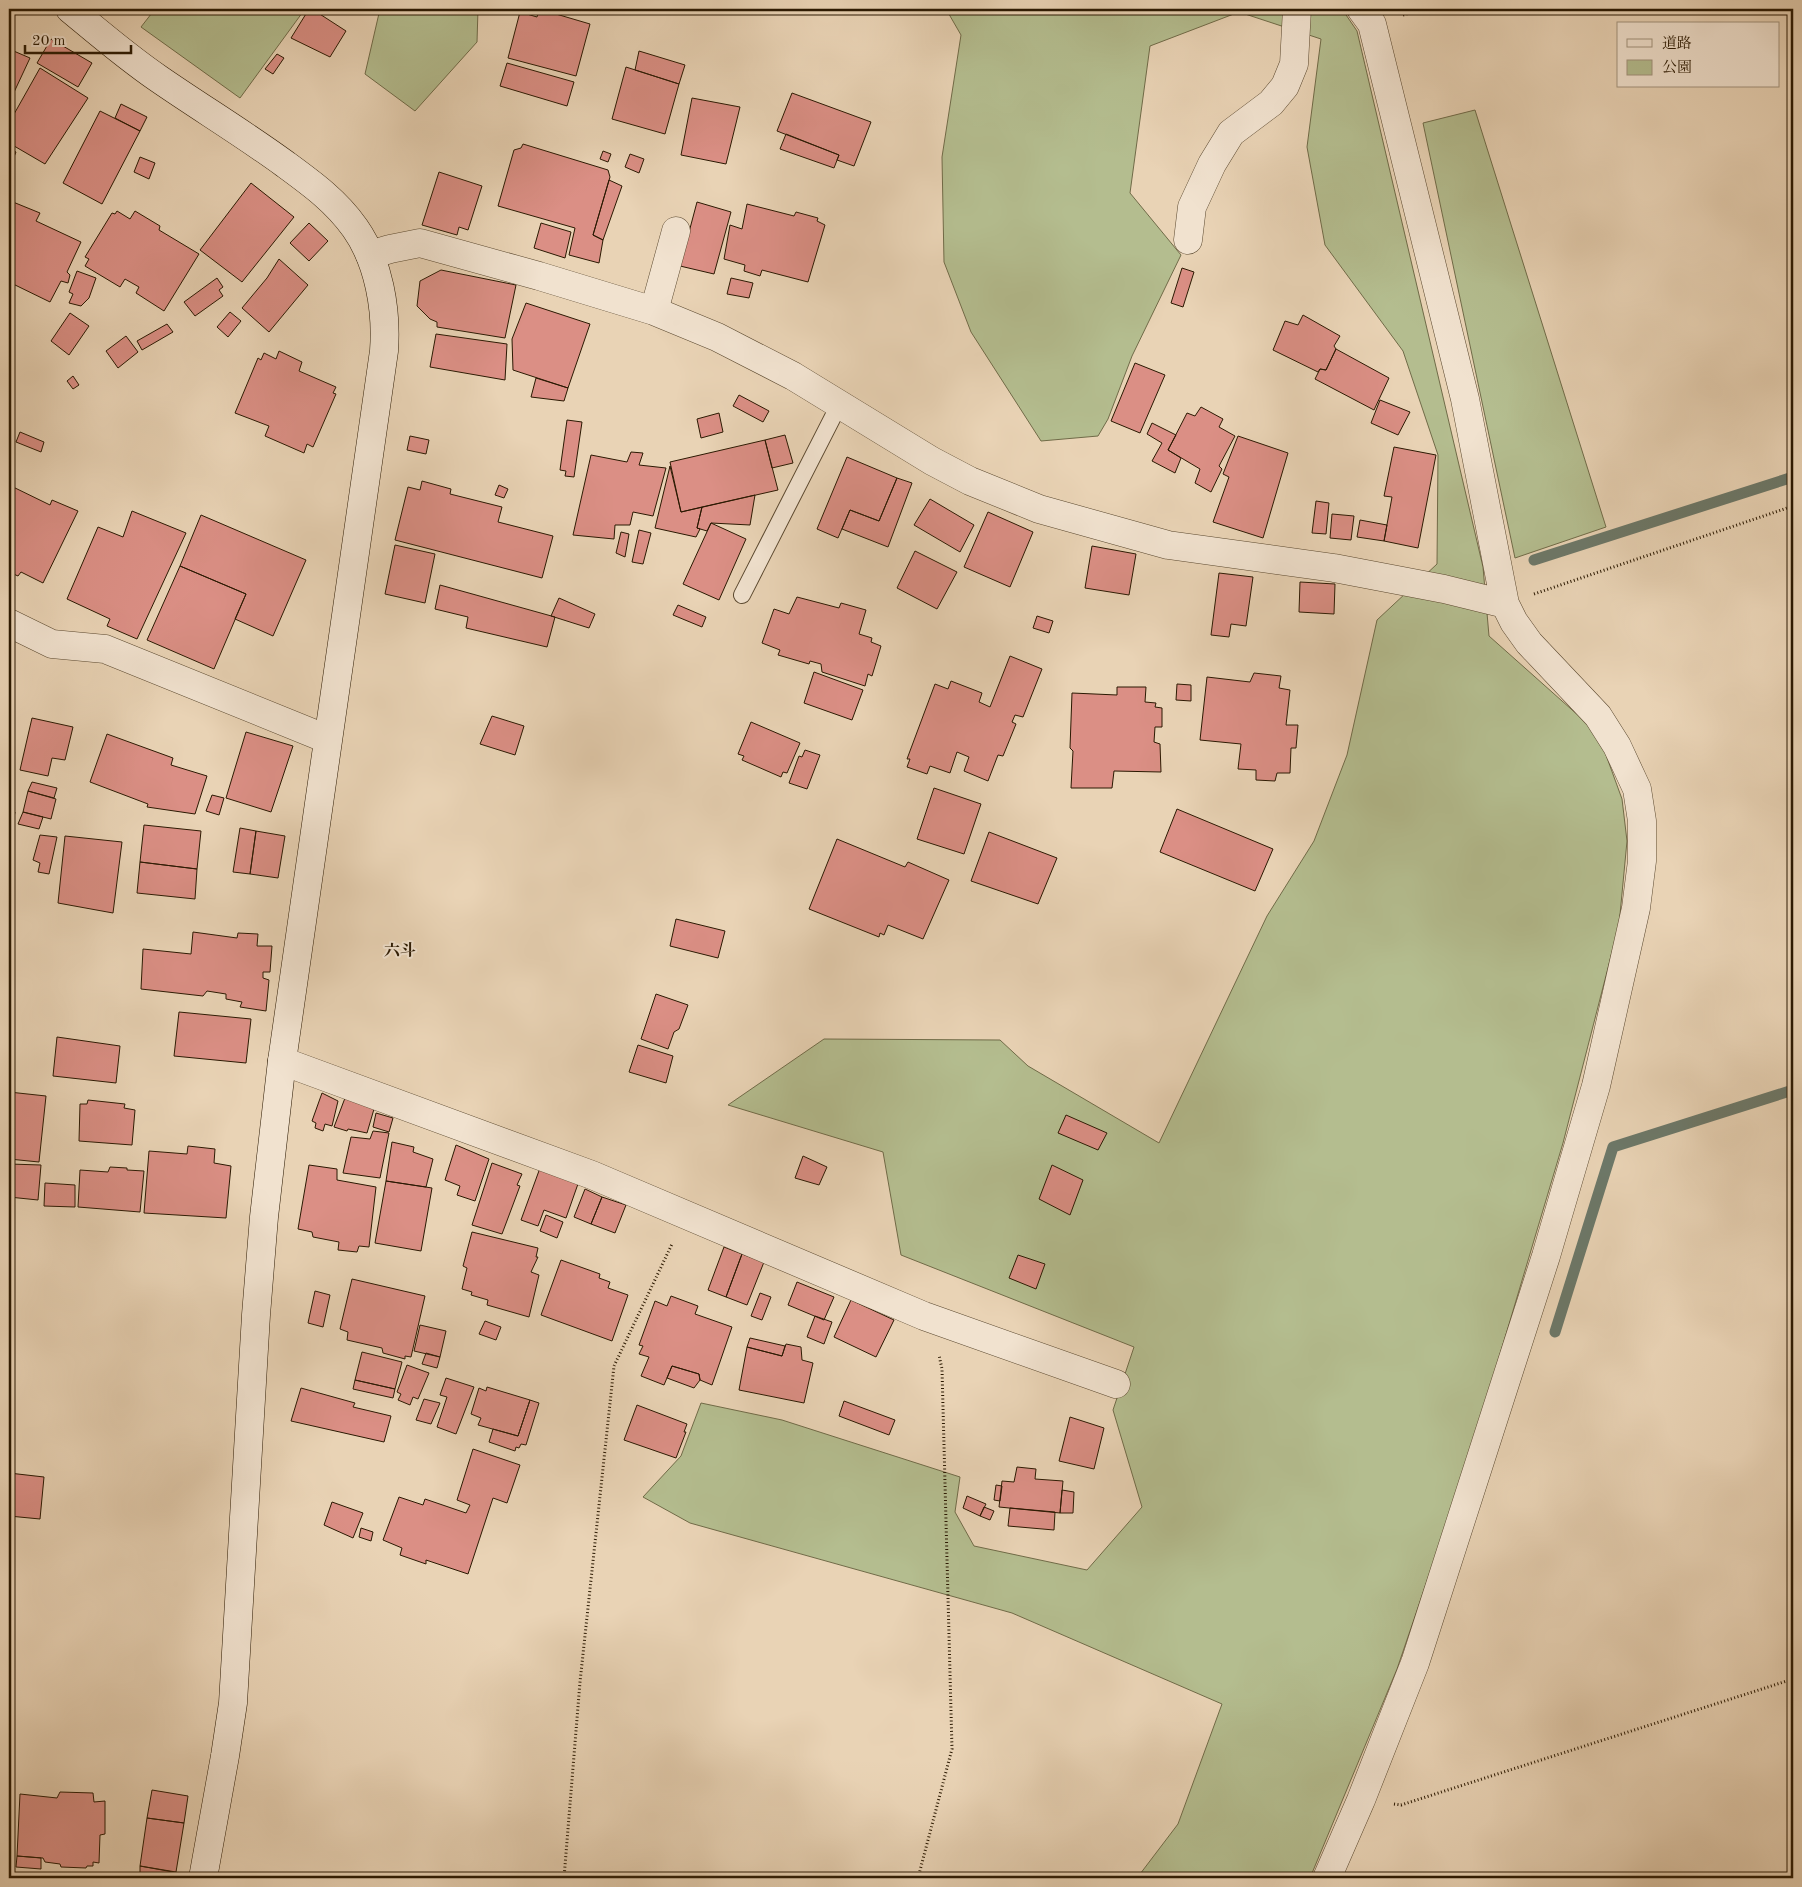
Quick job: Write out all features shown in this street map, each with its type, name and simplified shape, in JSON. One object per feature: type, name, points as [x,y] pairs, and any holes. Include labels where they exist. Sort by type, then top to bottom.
[{"type":"street","points":[[70,9],[160,80],[242,132],[325,194],[355,228],[370,255],[382,301],[385,335],[282,1061],[256,1305],[233,1703],[203,1878]]},
{"type":"street","points":[[1188,240],[1192,207],[1212,164],[1231,133],[1271,103],[1285,86],[1294,64],[1296,9]]},
{"type":"street","points":[[1327,1878],[1361,1800],[1415,1663],[1546,1256],[1596,1086],[1636,908],[1642,861],[1642,821],[1637,790],[1617,746],[1598,716],[1529,643],[1514,622],[1505,604],[1465,399],[1372,24],[1361,9]]},
{"type":"street","points":[[654,311],[676,231]]},
{"type":"street","points":[[370,255],[420,243],[540,276],[654,311],[717,337],[792,376],[932,461],[970,481],[1039,510],[1168,544],[1334,568],[1444,589],[1505,604]]},
{"type":"street","points":[[9,623],[52,644],[105,649],[327,739]]},
{"type":"street","points":[[282,1061],[592,1175],[924,1316],[1116,1384]]},
{"type":"lane","points":[[742,595],[839,404]]},
{"type":"path","points":[[1505,604],[1793,506]]},
{"type":"path","points":[[564,1878],[580,1682],[614,1366],[686,1215]]},
{"type":"path","points":[[918,1878],[952,1749],[942,1369],[935,1334],[924,1316]]},
{"type":"path","points":[[1361,1800],[1400,1805],[1793,1679]]},
{"type":"green space","points":[[155,9],[305,9],[240,98],[141,27]]},
{"type":"green space","points":[[380,9],[478,9],[477,42],[415,111],[365,74]]},
{"type":"green space","points":[[946,9],[1342,9],[1357,31],[1483,567],[1489,636],[1598,733],[1622,799],[1627,841],[1619,925],[1563,1143],[1470,1455],[1397,1669],[1310,1878],[1137,1878],[1178,1824],[1222,1704],[1012,1613],[690,1523],[643,1497],[681,1456],[701,1403],[782,1420],[960,1477],[955,1512],[974,1546],[1087,1570],[1142,1507],[1113,1410],[1134,1347],[901,1255],[883,1152],[728,1105],[824,1039],[1000,1040],[1028,1066],[1159,1143],[1267,916],[1314,841],[1347,755],[1377,620],[1437,564],[1438,455],[1403,351],[1325,245],[1307,147],[1321,39],[1239,12],[1150,46],[1130,193],[1181,255],[1132,356],[1108,419],[1098,436],[1041,441],[971,332],[944,262],[942,157],[961,35]]},
{"type":"green space","points":[[1475,110],[1606,527],[1515,558],[1423,123]]},
{"type":"building","points":[[309,9],[312,9],[346,31],[330,57],[291,38]]},
{"type":"building","points":[[539,9],[590,24],[576,76],[508,58],[520,12],[537,17]]},
{"type":"building","points":[[51,39],[92,63],[78,87],[37,63]]},
{"type":"building","points":[[9,49],[30,58],[9,103]]},
{"type":"building","points":[[639,51],[685,65],[679,84],[635,70]]},
{"type":"building","points":[[277,54],[284,58],[273,74],[265,69]]},
{"type":"building","points":[[507,63],[574,82],[567,106],[500,86]]},
{"type":"building","points":[[626,67],[679,84],[665,134],[612,119]]},
{"type":"building","points":[[40,68],[88,98],[45,164],[9,143],[9,123]]},
{"type":"building","points":[[792,93],[871,122],[854,166],[837,160],[839,155],[777,131]]},
{"type":"building","points":[[692,98],[740,107],[726,164],[681,155]]},
{"type":"building","points":[[121,104],[147,117],[140,131],[115,118]]},
{"type":"building","points":[[100,111],[140,131],[102,204],[63,183]]},
{"type":"building","points":[[786,134],[839,155],[834,168],[780,149]]},
{"type":"building","points":[[523,144],[608,170],[610,177],[593,235],[603,240],[599,263],[569,255],[575,228],[498,206],[514,150],[521,148]]},
{"type":"building","points":[[9,149],[16,152],[9,169]]},
{"type":"building","points":[[603,151],[611,154],[608,162],[600,159]]},
{"type":"building","points":[[630,154],[644,159],[639,173],[625,167]]},
{"type":"building","points":[[140,157],[155,163],[149,179],[134,172]]},
{"type":"building","points":[[439,172],[482,186],[468,230],[459,227],[457,235],[422,225]]},
{"type":"building","points":[[609,180],[622,186],[603,240],[593,235]]},
{"type":"building","points":[[251,183],[294,217],[242,282],[200,250]]},
{"type":"building","points":[[13,202],[40,213],[36,221],[81,242],[67,272],[70,275],[68,283],[61,281],[50,302],[11,283],[9,288],[9,211]]},
{"type":"building","points":[[697,202],[731,212],[714,274],[680,266]]},
{"type":"building","points":[[747,204],[794,216],[796,212],[818,218],[817,221],[825,225],[808,282],[762,270],[760,276],[744,271],[745,265],[724,259],[730,225],[742,229]]},
{"type":"building","points":[[117,211],[130,219],[135,211],[160,226],[159,230],[199,254],[164,311],[136,293],[139,287],[125,279],[120,287],[85,266],[89,259],[85,257],[112,213],[115,214]]},
{"type":"building","points":[[309,223],[328,241],[309,261],[290,243]]},
{"type":"building","points":[[541,223],[571,232],[565,258],[534,248]]},
{"type":"building","points":[[279,259],[308,285],[269,332],[242,308],[267,278]]},
{"type":"building","points":[[1182,268],[1194,272],[1183,307],[1171,303]]},
{"type":"building","points":[[441,270],[516,285],[505,338],[437,327],[437,322],[430,319],[417,306],[420,281]]},
{"type":"building","points":[[77,271],[96,278],[89,298],[81,306],[69,303],[73,294],[69,292]]},
{"type":"building","points":[[217,278],[223,287],[219,290],[223,296],[195,316],[184,302]]},
{"type":"building","points":[[731,278],[753,283],[749,298],[727,294]]},
{"type":"building","points":[[526,303],[590,324],[568,388],[513,370],[512,339]]},
{"type":"building","points":[[230,312],[241,321],[228,337],[217,327]]},
{"type":"building","points":[[70,313],[89,326],[69,355],[51,341]]},
{"type":"building","points":[[1303,315],[1340,336],[1334,346],[1336,349],[1326,370],[1320,369],[1318,372],[1273,350],[1285,321],[1298,325]]},
{"type":"building","points":[[167,324],[173,332],[142,350],[137,341]]},
{"type":"building","points":[[436,334],[507,344],[505,380],[430,367]]},
{"type":"building","points":[[126,336],[138,352],[118,368],[106,351]]},
{"type":"building","points":[[1336,349],[1389,378],[1374,410],[1315,379],[1320,369],[1326,370]]},
{"type":"building","points":[[279,351],[302,362],[299,371],[336,387],[333,393],[336,394],[313,447],[307,444],[304,453],[265,436],[269,426],[235,413],[258,358],[261,360],[264,353],[276,359]]},
{"type":"building","points":[[1135,363],[1165,375],[1140,433],[1111,421]]},
{"type":"building","points":[[73,376],[79,385],[73,389],[67,381]]},
{"type":"building","points":[[536,378],[568,388],[564,401],[531,397]]},
{"type":"building","points":[[739,395],[769,411],[763,422],[733,406]]},
{"type":"building","points":[[1380,400],[1410,412],[1398,435],[1371,423]]},
{"type":"building","points":[[1201,407],[1223,419],[1219,427],[1235,436],[1219,466],[1222,469],[1211,492],[1195,483],[1200,469],[1168,450],[1187,413],[1195,416]]},
{"type":"building","points":[[719,413],[723,432],[701,438],[697,419]]},
{"type":"building","points":[[567,420],[582,422],[574,477],[565,476],[566,471],[560,470]]},
{"type":"building","points":[[1152,423],[1176,435],[1168,450],[1181,458],[1175,473],[1152,461],[1162,443],[1147,434]]},
{"type":"building","points":[[20,432],[44,442],[41,452],[16,442]]},
{"type":"building","points":[[785,435],[793,463],[772,468],[765,440]]},
{"type":"building","points":[[410,436],[429,440],[426,454],[407,450]]},
{"type":"building","points":[[1238,436],[1288,453],[1263,538],[1213,522],[1229,477],[1223,474]]},
{"type":"building","points":[[765,440],[778,490],[681,512],[670,462]]},
{"type":"building","points":[[1394,447],[1436,455],[1418,548],[1384,541],[1392,497],[1384,496]]},
{"type":"building","points":[[631,452],[643,453],[639,465],[666,468],[653,516],[633,512],[630,525],[615,525],[614,539],[573,535],[591,455],[627,462]]},
{"type":"building","points":[[847,457],[897,478],[879,521],[850,510],[838,538],[817,529]]},
{"type":"building","points":[[670,466],[681,512],[702,507],[697,528],[700,529],[696,537],[655,528]]},
{"type":"building","points":[[897,478],[912,483],[888,547],[842,529],[850,510],[879,521]]},
{"type":"building","points":[[422,481],[451,489],[450,494],[502,507],[498,522],[553,536],[542,578],[395,540],[408,487],[420,490]]},
{"type":"building","points":[[9,485],[50,505],[52,500],[78,511],[43,583],[21,572],[18,576],[9,572]]},
{"type":"building","points":[[499,485],[508,489],[504,498],[495,495]]},
{"type":"building","points":[[755,495],[750,525],[711,523],[707,531],[697,528],[702,507]]},
{"type":"building","points":[[930,499],[974,525],[960,552],[914,525]]},
{"type":"building","points":[[1316,501],[1329,503],[1326,534],[1312,533]]},
{"type":"building","points":[[132,511],[186,533],[137,639],[107,626],[110,619],[67,599],[98,527],[123,537]]},
{"type":"building","points":[[988,512],[1033,532],[1010,587],[964,567]]},
{"type":"building","points":[[1332,514],[1354,516],[1351,540],[1330,538]]},
{"type":"building","points":[[201,515],[306,560],[273,636],[235,619],[246,594],[180,566]]},
{"type":"building","points":[[1360,520],[1387,525],[1384,541],[1357,537]]},
{"type":"building","points":[[711,523],[746,539],[719,600],[683,584]]},
{"type":"building","points":[[639,530],[651,533],[643,564],[632,562]]},
{"type":"building","points":[[621,532],[629,534],[625,557],[616,553]]},
{"type":"building","points":[[395,545],[435,554],[425,603],[385,594]]},
{"type":"building","points":[[1092,546],[1136,554],[1129,595],[1085,588]]},
{"type":"building","points":[[915,551],[957,572],[937,609],[897,588]]},
{"type":"building","points":[[180,566],[246,594],[214,669],[147,640]]},
{"type":"building","points":[[1219,573],[1253,577],[1246,626],[1231,624],[1229,637],[1211,635]]},
{"type":"building","points":[[1300,582],[1335,584],[1334,614],[1299,612]]},
{"type":"building","points":[[440,585],[555,617],[547,647],[466,628],[468,617],[435,609]]},
{"type":"building","points":[[797,597],[839,608],[841,603],[866,610],[859,634],[872,638],[871,642],[881,646],[872,676],[868,674],[865,686],[822,672],[821,664],[810,661],[809,664],[778,655],[780,650],[762,643],[774,609],[789,614]]},
{"type":"building","points":[[559,598],[595,614],[589,628],[551,616]]},
{"type":"building","points":[[678,605],[706,617],[702,627],[673,615]]},
{"type":"building","points":[[1037,616],[1053,621],[1049,633],[1033,628]]},
{"type":"building","points":[[1010,656],[1042,669],[1023,717],[1015,715],[1012,722],[1016,724],[1003,756],[998,755],[988,781],[964,771],[969,757],[957,752],[950,773],[930,766],[927,774],[907,767],[910,759],[907,759],[935,684],[948,689],[951,681],[982,693],[979,702],[990,707]]},
{"type":"building","points":[[814,672],[863,690],[852,720],[804,703]]},
{"type":"building","points":[[1254,673],[1281,676],[1279,688],[1290,690],[1286,725],[1298,725],[1296,748],[1291,748],[1290,773],[1277,773],[1275,781],[1256,780],[1256,770],[1238,769],[1241,744],[1200,740],[1207,677],[1250,682]]},
{"type":"building","points":[[1177,684],[1191,685],[1191,701],[1176,700]]},
{"type":"building","points":[[1117,687],[1146,687],[1145,702],[1156,703],[1155,707],[1162,708],[1162,727],[1155,727],[1154,742],[1160,744],[1161,772],[1114,771],[1112,788],[1071,788],[1073,751],[1070,748],[1072,693],[1117,695]]},
{"type":"building","points":[[492,716],[524,726],[515,755],[480,744]]},
{"type":"building","points":[[32,718],[73,727],[65,760],[52,758],[48,776],[20,770]]},
{"type":"building","points":[[751,722],[800,743],[787,773],[783,772],[781,777],[742,760],[744,756],[738,754]]},
{"type":"building","points":[[246,732],[293,746],[271,812],[226,798]]},
{"type":"building","points":[[107,734],[173,758],[171,765],[207,776],[195,814],[147,807],[148,804],[90,782]]},
{"type":"building","points":[[805,750],[820,755],[807,789],[789,783],[799,756],[802,757]]},
{"type":"building","points":[[32,782],[57,788],[54,798],[28,791]]},
{"type":"building","points":[[934,788],[981,804],[964,854],[917,839]]},
{"type":"building","points":[[28,791],[56,799],[51,819],[23,812]]},
{"type":"building","points":[[212,795],[224,798],[219,815],[206,811]]},
{"type":"building","points":[[1177,809],[1273,849],[1255,891],[1160,852]]},
{"type":"building","points":[[9,811],[15,812],[9,846]]},
{"type":"building","points":[[23,812],[43,817],[39,829],[18,824]]},
{"type":"building","points":[[144,825],[201,831],[197,869],[140,862]]},
{"type":"building","points":[[240,828],[256,831],[250,874],[233,872]]},
{"type":"building","points":[[256,831],[285,836],[278,878],[250,874]]},
{"type":"building","points":[[989,832],[1057,858],[1038,904],[971,881]]},
{"type":"building","points":[[40,835],[57,837],[49,874],[38,872],[40,863],[33,860]]},
{"type":"building","points":[[65,836],[122,842],[113,913],[58,903]]},
{"type":"building","points":[[837,839],[905,867],[908,862],[949,880],[923,939],[888,925],[884,935],[880,933],[879,937],[809,909]]},
{"type":"building","points":[[140,862],[197,869],[195,899],[137,893]]},
{"type":"building","points":[[676,919],[725,931],[718,958],[670,946]]},
{"type":"building","points":[[193,932],[237,938],[238,933],[258,934],[257,946],[272,946],[270,972],[263,972],[263,978],[269,980],[266,1011],[240,1007],[242,1002],[226,999],[226,994],[207,991],[203,996],[141,989],[143,949],[191,954]]},
{"type":"building","points":[[656,994],[688,1005],[679,1029],[674,1032],[668,1049],[641,1039]]},
{"type":"building","points":[[179,1012],[251,1019],[246,1063],[174,1056]]},
{"type":"building","points":[[57,1037],[120,1046],[116,1083],[53,1076]]},
{"type":"building","points":[[638,1045],[673,1056],[666,1083],[629,1072]]},
{"type":"building","points":[[9,1092],[46,1096],[39,1162],[9,1159]]},
{"type":"building","points":[[322,1093],[338,1101],[332,1126],[325,1124],[323,1131],[315,1128],[316,1123],[312,1121]]},
{"type":"building","points":[[345,1098],[374,1109],[367,1133],[348,1129],[347,1131],[334,1127]]},
{"type":"building","points":[[88,1100],[125,1104],[124,1108],[135,1110],[132,1145],[79,1141],[80,1104],[87,1104]]},
{"type":"building","points":[[376,1113],[393,1118],[389,1132],[373,1127]]},
{"type":"building","points":[[1066,1115],[1107,1133],[1098,1150],[1058,1133]]},
{"type":"building","points":[[373,1131],[389,1133],[380,1178],[343,1173],[351,1137],[370,1139]]},
{"type":"building","points":[[392,1142],[414,1147],[413,1152],[433,1159],[426,1187],[386,1181]]},
{"type":"building","points":[[456,1145],[489,1159],[475,1201],[457,1195],[460,1186],[445,1180]]},
{"type":"building","points":[[188,1146],[215,1149],[214,1163],[231,1166],[226,1218],[144,1213],[149,1151],[187,1154]]},
{"type":"building","points":[[803,1156],[827,1167],[819,1185],[795,1178]]},
{"type":"building","points":[[492,1163],[522,1174],[517,1185],[520,1186],[502,1234],[472,1225]]},
{"type":"building","points":[[9,1164],[41,1165],[38,1200],[9,1197]]},
{"type":"building","points":[[309,1165],[337,1169],[337,1180],[376,1187],[369,1247],[359,1246],[357,1252],[338,1250],[339,1242],[313,1237],[312,1232],[298,1229]]},
{"type":"building","points":[[1052,1165],[1083,1180],[1070,1215],[1039,1199]]},
{"type":"building","points":[[110,1167],[144,1171],[140,1212],[78,1207],[80,1170],[108,1172]]},
{"type":"building","points":[[540,1168],[579,1181],[566,1218],[544,1210],[538,1226],[521,1220]]},
{"type":"building","points":[[386,1181],[432,1188],[421,1251],[375,1243]]},
{"type":"building","points":[[45,1183],[75,1185],[75,1207],[44,1206]]},
{"type":"building","points":[[585,1189],[602,1197],[591,1224],[574,1217]]},
{"type":"building","points":[[602,1197],[626,1205],[615,1233],[591,1224]]},
{"type":"building","points":[[546,1215],[563,1222],[557,1238],[540,1231]]},
{"type":"building","points":[[472,1232],[538,1248],[536,1257],[538,1257],[531,1272],[539,1275],[529,1317],[487,1305],[488,1300],[471,1295],[472,1292],[462,1289],[467,1268],[463,1266]]},
{"type":"building","points":[[724,1247],[742,1254],[726,1297],[708,1290]]},
{"type":"building","points":[[742,1254],[764,1262],[747,1305],[726,1297]]},
{"type":"building","points":[[1018,1255],[1045,1264],[1036,1289],[1009,1278]]},
{"type":"building","points":[[561,1260],[600,1274],[599,1278],[610,1282],[608,1288],[628,1295],[612,1341],[541,1315]]},
{"type":"building","points":[[352,1279],[425,1296],[411,1357],[405,1356],[405,1359],[383,1353],[382,1348],[347,1340],[348,1332],[340,1329]]},
{"type":"building","points":[[797,1282],[834,1297],[824,1320],[788,1305]]},
{"type":"building","points":[[315,1291],[330,1295],[323,1327],[308,1323]]},
{"type":"building","points":[[760,1293],[771,1297],[762,1320],[751,1316]]},
{"type":"building","points":[[671,1296],[698,1306],[695,1314],[732,1327],[712,1385],[700,1380],[699,1374],[672,1366],[664,1385],[641,1376],[649,1357],[639,1354],[643,1346],[639,1345],[655,1301],[667,1306]]},
{"type":"building","points":[[851,1300],[894,1320],[876,1357],[834,1337]]},
{"type":"building","points":[[815,1316],[832,1322],[824,1344],[807,1337]]},
{"type":"building","points":[[485,1321],[501,1327],[496,1340],[479,1334]]},
{"type":"building","points":[[420,1325],[446,1331],[440,1357],[414,1351]]},
{"type":"building","points":[[750,1338],[785,1346],[782,1356],[747,1347]]},
{"type":"building","points":[[786,1344],[801,1347],[802,1360],[813,1363],[804,1403],[739,1390],[747,1347],[782,1356]]},
{"type":"building","points":[[362,1352],[402,1362],[395,1389],[355,1380]]},
{"type":"building","points":[[426,1353],[440,1357],[437,1368],[422,1364]]},
{"type":"building","points":[[407,1365],[429,1373],[418,1399],[413,1397],[410,1405],[398,1400],[401,1394],[397,1392]]},
{"type":"building","points":[[672,1366],[699,1374],[700,1380],[694,1388],[667,1378]]},
{"type":"building","points":[[446,1378],[474,1387],[456,1434],[437,1427],[447,1397],[440,1395]]},
{"type":"building","points":[[355,1380],[395,1389],[393,1398],[353,1389]]},
{"type":"building","points":[[487,1387],[530,1400],[518,1436],[478,1425],[481,1418],[471,1414],[479,1388],[486,1391]]},
{"type":"building","points":[[301,1388],[355,1403],[353,1407],[391,1416],[384,1442],[291,1421]]},
{"type":"building","points":[[424,1399],[440,1403],[431,1424],[416,1420]]},
{"type":"building","points":[[530,1400],[539,1403],[526,1445],[521,1444],[519,1448],[516,1447],[515,1451],[489,1442],[493,1429],[518,1436]]},
{"type":"building","points":[[844,1401],[895,1420],[889,1435],[839,1416]]},
{"type":"building","points":[[637,1405],[687,1424],[684,1432],[686,1432],[676,1458],[624,1440]]},
{"type":"building","points":[[1070,1417],[1104,1428],[1094,1469],[1059,1461]]},
{"type":"building","points":[[473,1449],[520,1465],[507,1503],[493,1498],[468,1574],[426,1560],[426,1564],[400,1555],[402,1548],[383,1540],[399,1497],[423,1505],[425,1499],[466,1513],[470,1505],[457,1500]]},
{"type":"building","points":[[1017,1467],[1036,1469],[1035,1479],[1063,1481],[1060,1513],[999,1507],[1002,1481],[1014,1482]]},
{"type":"building","points":[[9,1473],[44,1477],[40,1519],[9,1516]]},
{"type":"building","points":[[996,1485],[1002,1486],[1000,1501],[994,1500]]},
{"type":"building","points":[[1062,1490],[1074,1492],[1073,1513],[1060,1513]]},
{"type":"building","points":[[967,1496],[986,1504],[980,1516],[963,1508]]},
{"type":"building","points":[[332,1502],[363,1513],[353,1538],[324,1525]]},
{"type":"building","points":[[984,1507],[994,1511],[990,1520],[980,1516]]},
{"type":"building","points":[[1010,1508],[1055,1512],[1054,1530],[1008,1526]]},
{"type":"building","points":[[361,1528],[373,1532],[371,1541],[359,1537]]},
{"type":"building","points":[[152,1790],[188,1796],[184,1823],[147,1818]]},
{"type":"building","points":[[60,1792],[93,1793],[94,1802],[105,1801],[105,1834],[100,1835],[99,1863],[93,1862],[93,1866],[87,1866],[86,1868],[61,1867],[60,1864],[45,1862],[43,1858],[17,1856],[20,1794],[57,1798]]},
{"type":"building","points":[[147,1818],[184,1823],[176,1872],[140,1866]]},
{"type":"building","points":[[17,1856],[41,1858],[41,1869],[16,1867]]},
{"type":"building","points":[[140,1866],[173,1872],[172,1878],[140,1876]]},
{"type":"waterway","points":[[1534,560],[1793,477]]},
{"type":"waterway","points":[[1555,1332],[1613,1147],[1793,1090]]},
{"type":"district","name":"六斗","points":[[400,950]]}]
